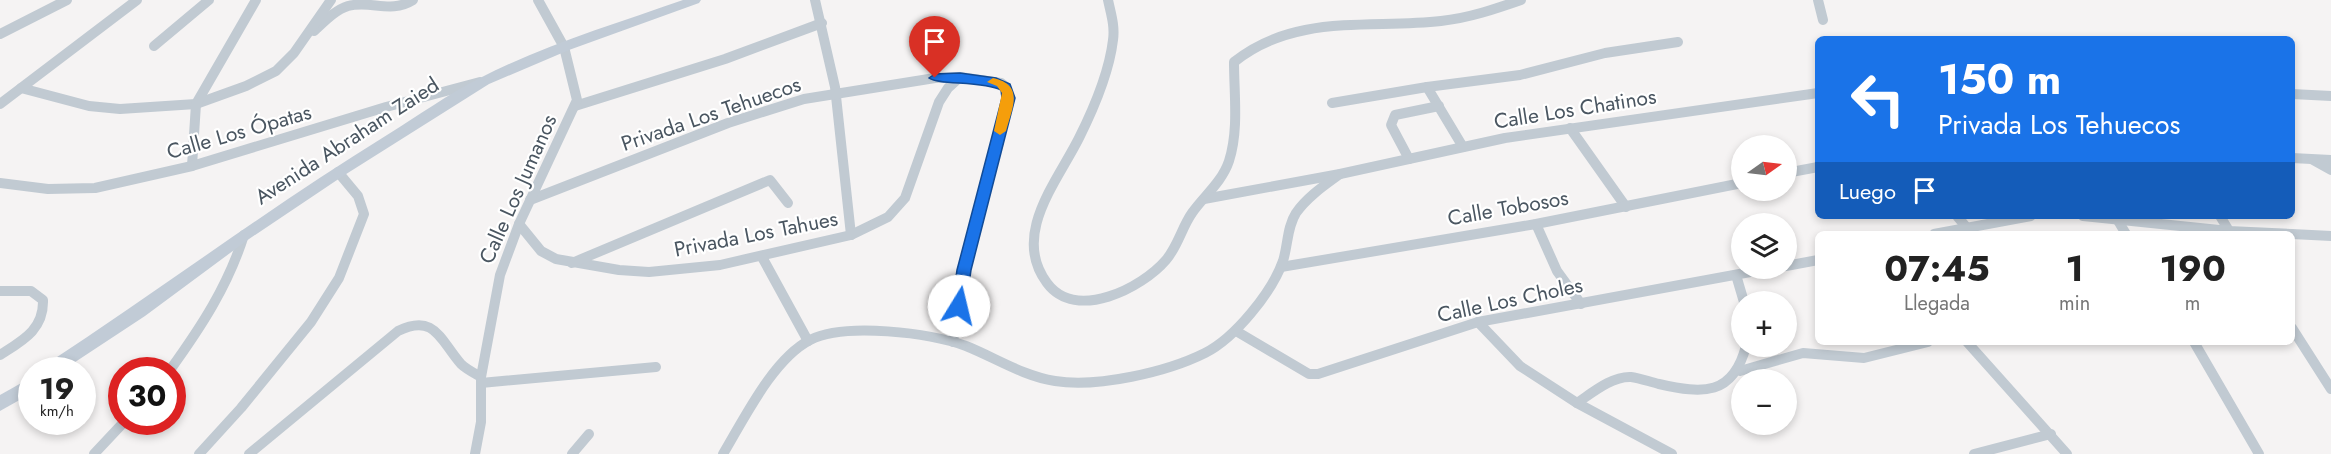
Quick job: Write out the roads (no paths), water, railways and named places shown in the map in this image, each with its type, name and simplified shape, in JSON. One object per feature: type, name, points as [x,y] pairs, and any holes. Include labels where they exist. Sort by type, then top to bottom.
[{"type":"street","points":[[0,34],[67,0]]},
{"type":"street","points":[[0,104],[137,0]]},
{"type":"street","points":[[154,46],[209,0]]},
{"type":"street","points":[[192,166],[195,104],[256,0]]},
{"type":"street","points":[[301,44],[331,0]]},
{"type":"street","points":[[21,88],[89,106],[120,109],[195,104],[253,83],[276,71],[325,21],[343,8],[355,5],[393,9],[413,0]]},
{"type":"street","name":"Calle Los Jumanos","points":[[475,454],[480,422],[481,380],[500,275],[519,224],[577,100],[564,47],[538,0]]},
{"type":"street","name":"Avenida Abraham Zaied","points":[[71,357],[139,312],[244,235],[338,172],[484,81],[564,47],[695,0]]},
{"type":"street","points":[[815,0],[822,23],[835,93],[851,235]]},
{"type":"street","points":[[1108,0],[1114,32],[1110,53],[1085,127],[1040,211],[1032,245],[1037,269],[1052,288],[1073,300],[1099,300],[1125,292],[1166,261],[1191,213],[1204,199],[1228,163],[1233,141],[1234,62],[1242,53],[1275,38],[1311,29],[1357,23],[1446,20],[1468,17],[1521,0]]},
{"type":"street","points":[[1818,0],[1822,20]]},
{"type":"street","points":[[575,106],[725,59],[822,23]]},
{"type":"street","points":[[1332,103],[1427,87],[1520,75],[1605,53],[1678,42]]},
{"type":"street","name":"Privada Los Tehuecos","points":[[530,200],[728,123],[804,99],[919,79],[960,77],[1001,83],[1006,87],[1009,98],[964,270],[953,342]]},
{"type":"street","name":"Privada Los Tahues","points":[[519,224],[541,250],[556,259],[649,272],[720,265],[851,235],[888,217],[905,198],[939,102],[948,88],[960,77]]},
{"type":"street","name":"Calle Los Ópatas","points":[[0,183],[48,189],[95,188],[192,166],[386,107],[484,81]]},
{"type":"street","points":[[1427,87],[1463,147]]},
{"type":"street","name":"Calle Los Chatinos","points":[[1204,199],[1570,128],[1815,93]]},
{"type":"street","points":[[2295,94],[2331,96]]},
{"type":"street","points":[[1408,159],[1391,125],[1391,120],[1395,115],[1439,106]]},
{"type":"street","points":[[1570,128],[1626,207]]},
{"type":"street","points":[[2295,158],[2331,160]]},
{"type":"street","points":[[2310,159],[2331,170]]},
{"type":"street","points":[[1797,171],[1815,168]]},
{"type":"street","points":[[199,454],[241,408],[311,322],[339,278],[364,214],[359,196],[338,172]]},
{"type":"street","name":"Calle Los Chatinos","points":[[808,341],[821,335],[838,332],[878,332],[953,342],[1033,376],[1057,382],[1099,381],[1187,360],[1220,345],[1236,331],[1281,267],[1295,215],[1311,197],[1340,174]]},
{"type":"street","points":[[572,263],[770,180],[788,203]]},
{"type":"street","name":"Calle Tobosos","points":[[1281,267],[1536,224],[1731,185]]},
{"type":"street","points":[[1960,219],[1970,230],[2018,219]]},
{"type":"street","points":[[2117,219],[2221,231]]},
{"type":"street","points":[[2117,219],[2124,231]]},
{"type":"street","points":[[1536,224],[1557,271],[1581,304]]},
{"type":"street","points":[[2295,234],[2331,236]]},
{"type":"street","points":[[179,357],[221,296],[236,265],[244,235]]},
{"type":"street","points":[[723,454],[777,370],[808,341],[762,257]]},
{"type":"street","points":[[1797,264],[1815,261]]},
{"type":"street","name":"Calle Los Choles","points":[[1236,331],[1309,374],[1318,374],[1478,322],[1731,276]]},
{"type":"street","points":[[0,291],[11,289],[31,291],[43,300],[45,313],[40,325],[0,355]]},
{"type":"street","points":[[1478,322],[1520,366],[1577,402],[1672,454]]},
{"type":"street","points":[[249,454],[398,331],[408,326],[426,324],[433,328],[463,366],[481,380],[656,367]]},
{"type":"street","points":[[2295,333],[2331,389]]},
{"type":"street","points":[[1746,369],[1803,353],[1864,358],[1916,345]]},
{"type":"street","points":[[1970,345],[2067,454]]},
{"type":"street","points":[[2196,345],[2259,454]]},
{"type":"street","points":[[1577,402],[1623,377],[1688,390],[1726,384],[1731,381]]},
{"type":"street","points":[[0,404],[18,393]]},
{"type":"street","points":[[572,454],[589,434]]},
{"type":"street","points":[[1974,454],[2051,434]]},
{"type":"street","points":[[94,454],[112,435]]}]
